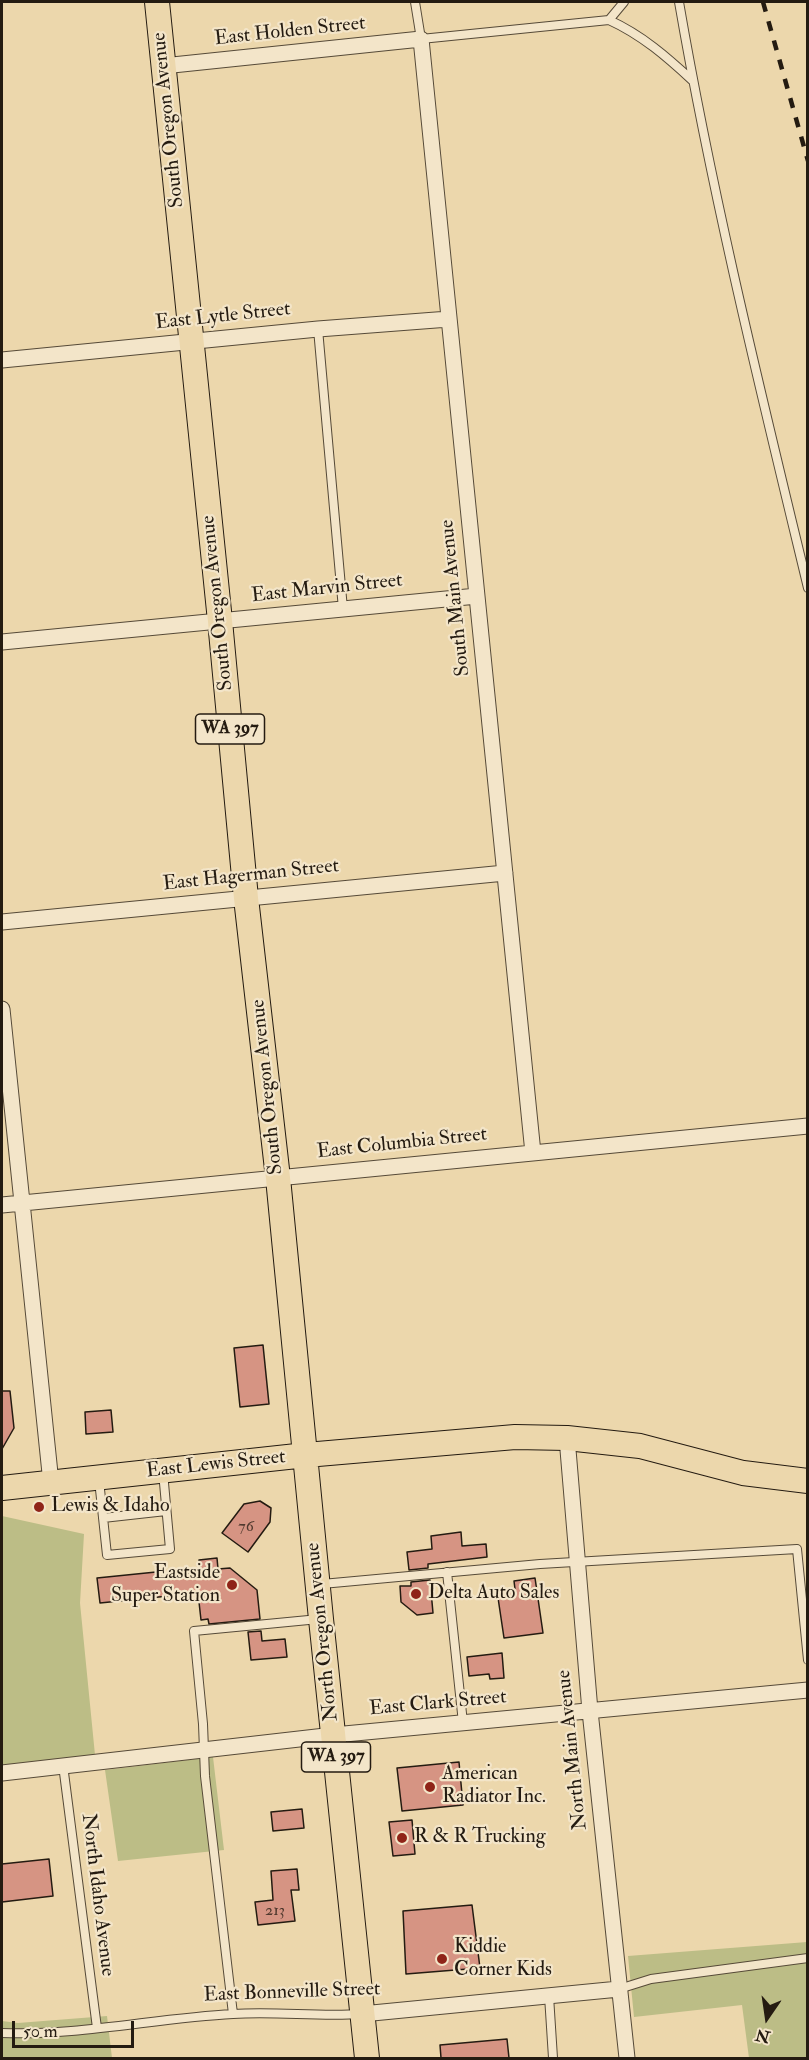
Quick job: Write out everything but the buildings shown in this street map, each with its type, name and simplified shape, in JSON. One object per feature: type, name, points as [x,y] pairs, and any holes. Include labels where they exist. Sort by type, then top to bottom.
[{"type":"main road","name":"South Oregon Avenue","points":[[157,2],[246,898],[278,1178],[306,1455]]},
{"type":"main road","name":"East Lewis Street","points":[[2,1488],[306,1455],[515,1437],[567,1438],[640,1446],[742,1473],[807,1481]]},
{"type":"main road","name":"North Oregon Avenue","points":[[306,1455],[317,1584],[367,2058]]},
{"type":"street","name":"East Holden Street","points":[[163,66],[421,39]]},
{"type":"street","name":"South Main Avenue","points":[[421,39],[533,1153]]},
{"type":"street","name":"East Lytle Street","points":[[2,360],[318,329],[449,319]]},
{"type":"street","name":"East Marvin Street","points":[[2,642],[477,596]]},
{"type":"street","name":"East Hagerman Street","points":[[2,922],[505,873]]},
{"type":"street","points":[[2,1009],[51,1483]]},
{"type":"street","name":"East Columbia Street","points":[[2,1205],[807,1126]]},
{"type":"street","name":"North Main Avenue","points":[[567,1438],[590,1711],[627,2058]]},
{"type":"street","name":"East Clark Street","points":[[2,1773],[334,1735],[807,1690]]},
{"type":"street","name":"East Bonneville Street","points":[[362,2014],[619,1989]]},
{"type":"lane","points":[[415,2],[421,39],[609,21],[630,30],[660,51],[693,81]]},
{"type":"lane","points":[[609,21],[624,2]]},
{"type":"lane","points":[[680,2],[693,81],[750,344],[807,588]]},
{"type":"lane","points":[[318,329],[343,609]]},
{"type":"lane","points":[[99,1478],[107,1555],[170,1549],[162,1471]]},
{"type":"lane","points":[[103,1518],[166,1511]]},
{"type":"lane","points":[[317,1584],[576,1562],[797,1549],[807,1660]]},
{"type":"lane","points":[[447,1572],[463,1723]]},
{"type":"lane","points":[[233,2014],[205,1776],[194,1630],[321,1618]]},
{"type":"lane","name":"North Idaho Avenue","points":[[63,1766],[97,2028]]},
{"type":"lane","points":[[619,1989],[651,1979],[807,1958]]},
{"type":"lane","points":[[549,1996],[553,2058]]},
{"type":"lane","name":"East Bonneville Street","points":[[2,2033],[63,2032],[233,2014],[322,2016],[362,2014]]},
{"type":"green space","points":[[2,1516],[84,1534],[80,1603],[95,1755],[2,1765]]},
{"type":"green space","points":[[213,1757],[224,1850],[118,1861],[105,1770]]},
{"type":"green space","points":[[807,1942],[807,2058],[749,2058],[742,2005],[634,2017],[628,1956]]},
{"type":"green space","points":[[107,2016],[112,2058],[2,2058],[2,2021],[18,2023]]},
{"type":"railway","points":[[763,2],[808,161]]},
{"type":"place","name":"Lewis & Idaho","points":[[39,1507]]},
{"type":"place","name":"Eastside Super Station","points":[[232,1585]]},
{"type":"place","name":"Delta Auto Sales","points":[[416,1594]]},
{"type":"place","name":"American Radiator Inc.","points":[[430,1787]]},
{"type":"place","name":"R & R Trucking","points":[[402,1838]]},
{"type":"place","name":"Kiddie Corner Kids","points":[[442,1959]]}]
